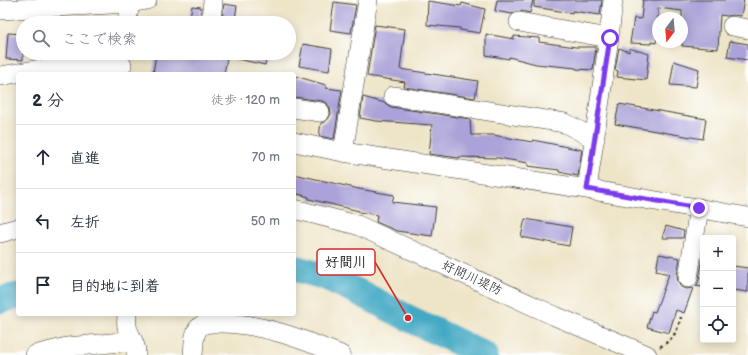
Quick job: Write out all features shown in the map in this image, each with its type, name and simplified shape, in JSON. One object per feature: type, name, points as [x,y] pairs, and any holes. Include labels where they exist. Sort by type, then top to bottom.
[{"type":"street","points":[[212,16],[213,0]]},
{"type":"street","points":[[343,152],[368,0]]},
{"type":"street","points":[[587,189],[610,38],[613,0]]},
{"type":"street","points":[[0,10],[136,1],[131,16]]},
{"type":"street","points":[[519,22],[610,38]]},
{"type":"street","points":[[23,72],[58,66],[123,64]]},
{"type":"street","points":[[0,76],[16,73]]},
{"type":"street","points":[[394,96],[565,123],[595,140]]},
{"type":"street","points":[[296,108],[320,112]]},
{"type":"street","points":[[296,142],[343,152],[587,189],[748,216]]},
{"type":"street","name":"好間川堤防","points":[[297,204],[423,250],[554,316],[644,354]]},
{"type":"street","points":[[688,278],[699,208]]},
{"type":"street","points":[[0,233],[16,229]]},
{"type":"street","points":[[193,355],[196,332],[200,326],[208,323],[234,323],[273,330],[303,339],[341,355]]},
{"type":"street","points":[[35,355],[67,347],[135,341]]},
{"type":"path","points":[[644,354],[669,342],[674,337],[681,317]]},
{"type":"building","points":[[497,0],[533,0],[530,13],[521,11],[512,14],[495,11]]},
{"type":"building","points":[[534,0],[602,0],[600,15],[572,11],[572,13],[534,7]]},
{"type":"building","points":[[643,0],[744,0],[741,16],[720,15],[718,49],[688,46],[688,12],[658,8],[658,12],[652,12],[651,44],[630,43],[634,18],[641,19]]},
{"type":"building","points":[[428,1],[461,6],[462,3],[485,9],[480,33],[460,30],[460,28],[427,25]]},
{"type":"building","points":[[334,2],[356,5],[351,33],[330,30]]},
{"type":"building","points":[[224,4],[237,6],[235,16],[223,16]]},
{"type":"building","points":[[192,6],[201,7],[200,16],[190,16]]},
{"type":"building","points":[[375,25],[405,29],[400,69],[478,81],[475,98],[404,87],[405,82],[367,76]]},
{"type":"building","points":[[8,33],[16,34],[16,60],[6,59]]},
{"type":"building","points":[[486,34],[514,39],[514,36],[539,38],[539,42],[576,47],[596,47],[593,70],[536,64],[509,57],[509,59],[486,55]]},
{"type":"building","points":[[730,41],[748,44],[748,60],[727,57]]},
{"type":"building","points":[[303,44],[332,49],[329,71],[299,66]]},
{"type":"building","points":[[619,48],[629,52],[629,48],[649,54],[646,80],[617,77],[618,71],[615,70]]},
{"type":"building","points":[[155,60],[227,60],[224,72],[153,72]]},
{"type":"building","points":[[242,60],[266,60],[265,65]]},
{"type":"building","points":[[674,61],[699,69],[696,87],[670,85]]},
{"type":"building","points":[[296,76],[326,85],[326,88],[342,90],[334,139],[319,136],[321,123],[328,119],[331,114],[327,103],[296,97]]},
{"type":"building","points":[[363,97],[385,103],[391,107],[470,119],[471,135],[493,135],[532,142],[533,140],[582,150],[578,176],[559,172],[559,170],[528,166],[528,163],[498,158],[459,158],[429,154],[432,125],[376,121],[360,118]]},
{"type":"building","points":[[619,104],[706,119],[703,139],[615,124]]},
{"type":"building","points":[[296,174],[359,189],[394,195],[392,202],[436,207],[432,236],[397,231],[376,222],[377,215],[359,212],[309,199],[309,197],[296,194]]},
{"type":"building","points":[[525,219],[572,227],[569,246],[521,237]]},
{"type":"building","points":[[666,226],[684,231],[683,238],[662,238]]},
{"type":"building","points":[[659,254],[680,258],[677,276],[678,282],[681,287],[686,289],[693,288],[684,313],[676,310],[669,333],[647,327],[652,311],[655,312],[669,274],[656,271]]},
{"type":"building","points":[[736,266],[748,268],[748,292],[736,290]]},
{"type":"building","points":[[700,274],[700,287],[695,286],[697,285]]},
{"type":"waterway","points":[[296,269],[326,277],[485,355]]},
{"type":"waterway","points":[[0,300],[16,296]]},
{"type":"place","name":"好間川","points":[[408,318]]},
{"type":"route","points":[[610,38],[587,189],[699,208]]}]
